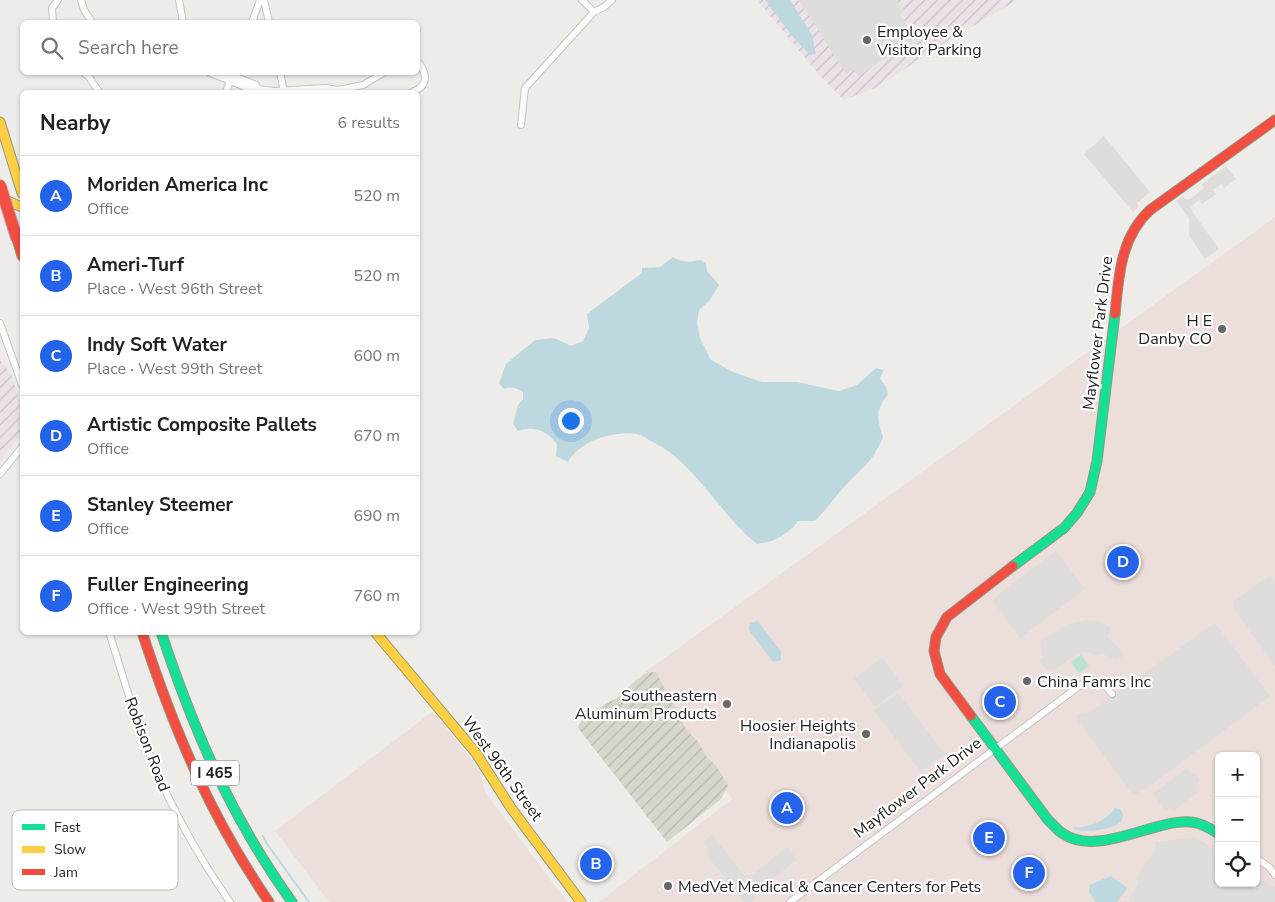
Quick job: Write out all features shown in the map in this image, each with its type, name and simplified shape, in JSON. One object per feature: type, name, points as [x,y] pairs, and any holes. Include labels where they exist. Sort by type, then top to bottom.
[{"type":"main road","name":"Mayflower Park Drive","points":[[1215,832],[1202,824],[1181,822],[1100,841],[1085,842],[1074,840],[1064,835],[1051,824],[940,674],[934,662],[933,653],[935,635],[941,624],[950,614],[1064,528],[1077,513],[1090,492],[1097,461],[1121,261],[1130,235],[1138,222],[1150,210],[1275,120]]},
{"type":"main road","points":[[0,122],[20,186]]},
{"type":"main road","points":[[0,185],[20,249]]},
{"type":"main road","points":[[0,199],[20,206]]},
{"type":"main road","name":"I 465","points":[[143,635],[165,702],[194,773],[222,828],[269,902]]},
{"type":"main road","name":"I 465","points":[[162,635],[188,713],[215,774],[255,848],[292,902]]},
{"type":"main road","name":"West 96th Street","points":[[378,635],[476,753],[511,808],[581,902]]},
{"type":"street","points":[[53,20],[52,8],[58,0]]},
{"type":"street","points":[[81,0],[84,10],[91,20]]},
{"type":"street","points":[[180,0],[183,20]]},
{"type":"street","points":[[253,20],[262,0]]},
{"type":"street","points":[[262,0],[268,20]]},
{"type":"street","points":[[582,0],[594,12]]},
{"type":"street","points":[[521,125],[524,88],[594,12],[612,0]]},
{"type":"street","points":[[417,90],[424,82],[420,65]]},
{"type":"street","points":[[87,75],[98,90]]},
{"type":"street","points":[[281,75],[284,90]]},
{"type":"street","points":[[343,90],[363,85],[380,75]]},
{"type":"street","points":[[227,90],[232,76],[253,90],[258,88],[275,90]]},
{"type":"street","points":[[298,90],[326,88],[335,90]]},
{"type":"street","points":[[0,323],[20,379]]},
{"type":"street","points":[[0,474],[20,449]]},
{"type":"street","name":"Robison Road","points":[[110,635],[139,725],[158,774],[176,810]]},
{"type":"street","name":"Mayflower Park Drive","points":[[790,902],[1086,681],[1094,679],[1101,682],[1112,694]]},
{"type":"street","name":"Robison Road","points":[[178,813],[199,854],[230,902]]},
{"type":"street","points":[[1260,860],[1272,868],[1275,875]]},
{"type":"shaded area","points":[[757,0],[1017,0],[875,88],[844,100],[820,76]]},
{"type":"shaded area","name":"Employee & Visitor Parking","points":[[799,0],[896,0],[904,12],[900,15],[909,30],[909,38],[912,42],[858,76],[855,71],[846,74]]},
{"type":"shaded area","points":[[1104,136],[1150,192],[1137,203],[1139,206],[1133,212],[1084,154]]},
{"type":"shaded area","points":[[1226,166],[1236,179],[1224,188],[1221,184],[1213,190],[1216,194],[1202,204],[1199,200],[1191,207],[1219,249],[1205,259],[1189,235],[1189,218],[1176,201],[1183,196],[1185,199],[1190,199],[1204,188],[1202,184]]},
{"type":"shaded area","points":[[1275,217],[1275,902],[599,902],[732,799],[641,675]]},
{"type":"shaded area","points":[[0,360],[11,374],[20,402],[20,436],[0,462]]},
{"type":"shaded area","points":[[1056,551],[1085,589],[1020,638],[993,601],[1001,592]]},
{"type":"shaded area","points":[[1270,575],[1275,582],[1275,666],[1236,612],[1233,602]]},
{"type":"shaded area","points":[[1088,620],[1101,622],[1111,627],[1107,637],[1124,655],[1117,660],[1103,654],[1099,656],[1081,652],[1055,669],[1051,668],[1047,671],[1039,660],[1043,657],[1040,641],[1068,624]]},
{"type":"shaded area","points":[[1215,623],[1270,696],[1144,790],[1133,795],[1075,716],[1089,713]]},
{"type":"shaded area","points":[[882,658],[903,686],[875,707],[854,679]]},
{"type":"shaded area","points":[[649,672],[656,672],[666,695],[673,703],[686,729],[699,743],[705,755],[716,766],[728,785],[721,799],[667,842],[578,728],[583,719],[594,710],[617,698],[636,680]]},
{"type":"shaded area","points":[[898,693],[945,754],[921,772],[874,710]]},
{"type":"shaded area","points":[[432,712],[480,771],[485,792],[567,902],[329,902],[275,831]]},
{"type":"shaded area","points":[[1187,768],[1192,774],[1195,773],[1200,780],[1196,787],[1198,792],[1173,811],[1170,808],[1165,811],[1153,794]]},
{"type":"shaded area","points":[[712,835],[747,879],[787,847],[797,860],[758,890],[752,902],[744,902],[706,854],[709,851],[703,842]]},
{"type":"shaded area","points":[[1195,837],[1215,850],[1215,887],[1260,887],[1260,879],[1275,888],[1275,902],[1129,902],[1128,900],[1139,883],[1136,878],[1156,848],[1155,842]]},
{"type":"green space","points":[[1081,655],[1089,666],[1079,673],[1071,662]]},
{"type":"water","points":[[765,0],[790,0],[812,35],[816,54],[810,55],[792,36]]},
{"type":"water","points":[[673,257],[683,261],[701,260],[706,263],[707,271],[719,285],[709,301],[699,310],[697,323],[700,338],[711,360],[733,372],[762,382],[797,382],[839,391],[857,385],[876,368],[884,370],[880,378],[888,394],[879,410],[878,415],[883,437],[875,453],[815,521],[798,521],[785,534],[769,542],[757,544],[743,532],[681,462],[641,435],[633,433],[620,434],[587,443],[568,462],[556,456],[557,444],[545,433],[535,429],[518,431],[513,424],[518,405],[523,399],[523,392],[514,388],[504,389],[499,383],[506,364],[535,340],[554,338],[571,346],[583,341],[589,328],[587,314],[642,273],[642,268],[660,267]]},
{"type":"water","points":[[758,621],[781,652],[781,660],[773,662],[749,630],[750,623]]},
{"type":"water","points":[[1115,808],[1121,810],[1123,814],[1122,819],[1112,827],[1090,831],[1073,828],[1097,823],[1108,816]]},
{"type":"water","points":[[1111,876],[1127,889],[1117,902],[1096,902],[1089,892],[1090,885]]},
{"type":"waterway","points":[[263,836],[309,902]]},
{"type":"traffic: fast","points":[[1013,566],[1064,528],[1077,513],[1090,492],[1097,461],[1115,314]]},
{"type":"traffic: fast","points":[[162,635],[201,739],[232,805],[250,838],[292,902]]},
{"type":"traffic: fast","points":[[971,716],[1048,820],[1062,833],[1076,840],[1108,840],[1159,826],[1191,822],[1198,823],[1215,832]]},
{"type":"traffic: slow","points":[[0,122],[20,187]]},
{"type":"traffic: slow","points":[[2,199],[20,206]]},
{"type":"traffic: slow","points":[[378,635],[476,753],[511,808],[581,902]]},
{"type":"traffic: jam","points":[[1115,314],[1123,258],[1132,233],[1140,221],[1150,210],[1275,120]]},
{"type":"traffic: jam","points":[[0,185],[17,239]]},
{"type":"traffic: jam","points":[[17,239],[20,249]]},
{"type":"traffic: jam","points":[[971,716],[940,674],[934,651],[936,637],[947,617],[1013,566]]},
{"type":"traffic: jam","points":[[143,635],[167,703],[195,772],[229,837],[269,902]]},
{"type":"place","name":"Employee & Visitor Parking","points":[[867,40]]},
{"type":"place","name":"H E Danby CO","points":[[1222,329]]},
{"type":"place","name":"Artistic Composite Pallets","points":[[1123,562]]},
{"type":"place","name":"China Famrs Inc","points":[[1027,681]]},
{"type":"place","name":"Indy Soft Water","points":[[1000,702]]},
{"type":"place","name":"Southeastern Aluminum Products","points":[[727,704]]},
{"type":"place","name":"Hoosier Heights Indianapolis","points":[[866,734]]},
{"type":"place","name":"Moriden America Inc","points":[[787,808]]},
{"type":"place","name":"Stanley Steemer","points":[[989,838]]},
{"type":"place","name":"Ameri-Turf","points":[[596,864]]},
{"type":"place","name":"Fuller Engineering","points":[[1029,873]]},
{"type":"place","name":"MedVet Medical & Cancer Centers for Pets","points":[[668,886]]}]
